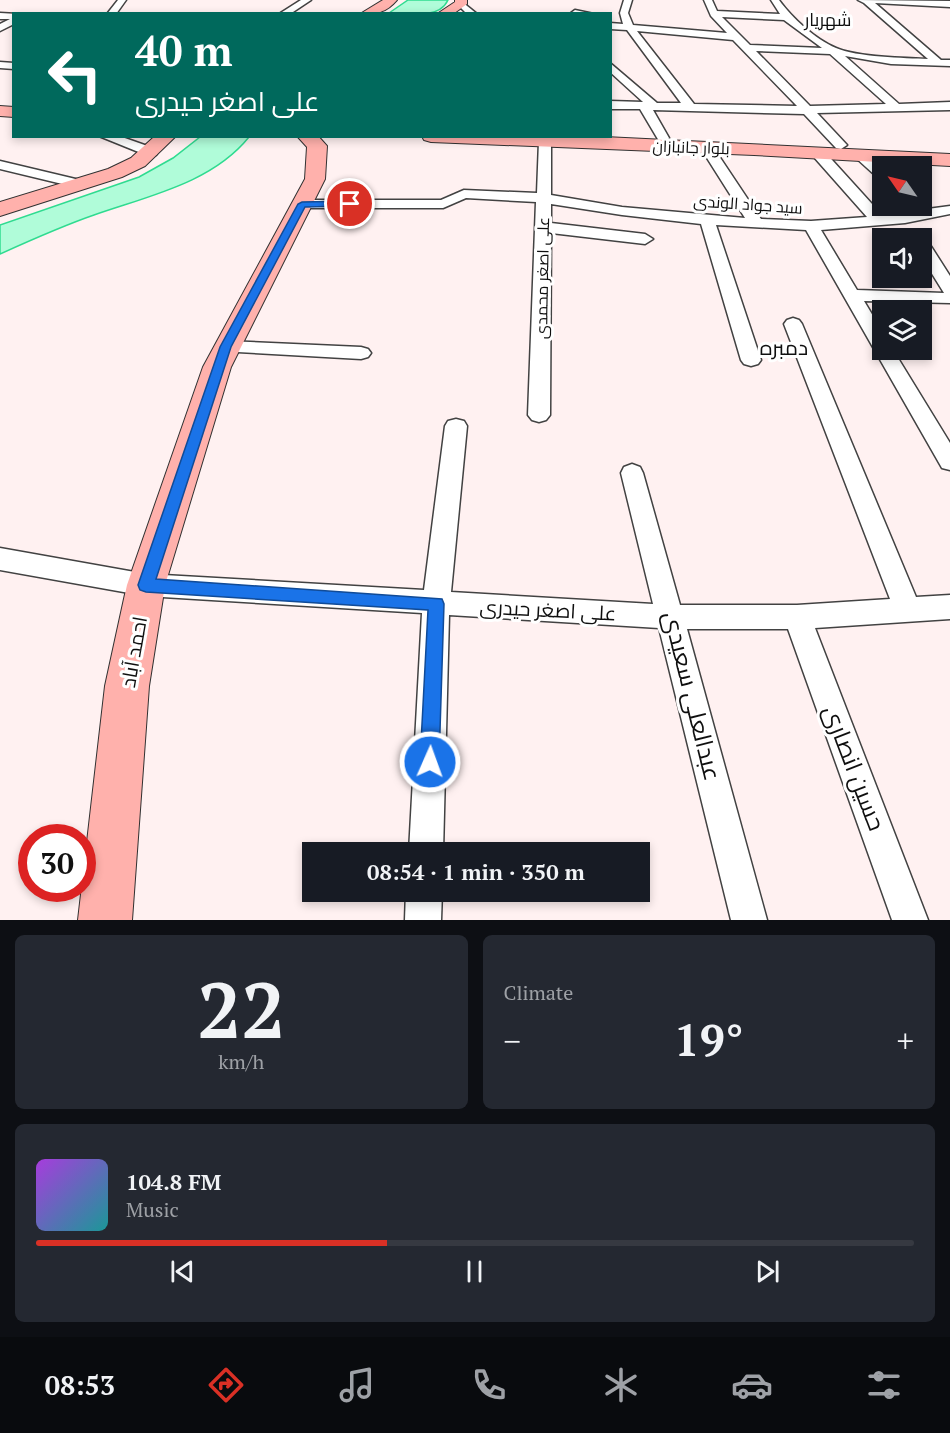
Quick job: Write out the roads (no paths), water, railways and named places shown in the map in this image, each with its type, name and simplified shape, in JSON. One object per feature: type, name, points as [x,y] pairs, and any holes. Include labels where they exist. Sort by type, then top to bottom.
[{"type":"main road","points":[[371,12],[383,7],[391,0]]},
{"type":"main road","points":[[446,12],[461,2]]},
{"type":"main road","name":"بلوار جانبازان","points":[[612,136],[950,149]]},
{"type":"main road","points":[[0,208],[114,174],[138,162],[165,138]]},
{"type":"main road","name":"احمد آباد","points":[[105,920],[127,686],[146,585],[226,347],[308,192],[317,146],[308,138]]},
{"type":"main road","name":"بلوار جانبازان","points":[[477,138],[950,160]]},
{"type":"main road","points":[[308,192],[331,159],[337,142]]},
{"type":"street","points":[[113,12],[122,0]]},
{"type":"street","points":[[287,12],[307,0]]},
{"type":"street","points":[[628,0],[624,13],[629,27],[691,108]]},
{"type":"street","points":[[708,0],[714,14],[841,145]]},
{"type":"street","points":[[775,0],[787,17],[833,51],[898,109]]},
{"type":"street","points":[[861,0],[950,2]]},
{"type":"street","points":[[867,0],[945,63]]},
{"type":"street","points":[[714,14],[787,17]]},
{"type":"street","points":[[612,26],[736,37]]},
{"type":"street","points":[[747,48],[833,51],[891,61],[945,63]]},
{"type":"street","points":[[612,68],[650,107],[663,138]]},
{"type":"street","points":[[612,105],[806,110],[950,106]]},
{"type":"street","points":[[111,138],[151,152]]},
{"type":"street","name":"علی اصغر محمدی","points":[[539,415],[545,141]]},
{"type":"street","points":[[706,147],[757,224]]},
{"type":"street","points":[[818,153],[879,221]]},
{"type":"street","points":[[861,155],[872,165]]},
{"type":"street","points":[[0,165],[79,184]]},
{"type":"street","name":"سید جواد الوندی","points":[[308,192],[444,204],[464,194],[544,198],[622,211],[757,224],[811,226],[879,221],[902,216]]},
{"type":"street","name":"سید جواد الوندی","points":[[932,212],[950,210]]},
{"type":"street","points":[[707,220],[751,360]]},
{"type":"street","points":[[811,226],[872,330]]},
{"type":"street","points":[[543,227],[645,239]]},
{"type":"street","points":[[932,260],[950,289]]},
{"type":"street","points":[[851,295],[950,298]]},
{"type":"street","points":[[794,324],[908,611]]},
{"type":"street","points":[[226,347],[361,353]]},
{"type":"street","points":[[890,360],[950,462]]},
{"type":"street","points":[[426,842],[436,604],[456,426]]},
{"type":"street","name":"عبدالعلی سعیدی","points":[[632,473],[672,617],[749,920]]},
{"type":"street","name":"علی اصغر حیدری","points":[[0,559],[146,585],[672,617],[797,617],[950,607]]},
{"type":"street","name":"حسین انصاری","points":[[797,617],[910,920]]},
{"type":"street","points":[[423,920],[424,902]]},
{"type":"district","name":"شهریار","points":[[828,20]]},
{"type":"district","name":"دمبره","points":[[784,348]]}]
